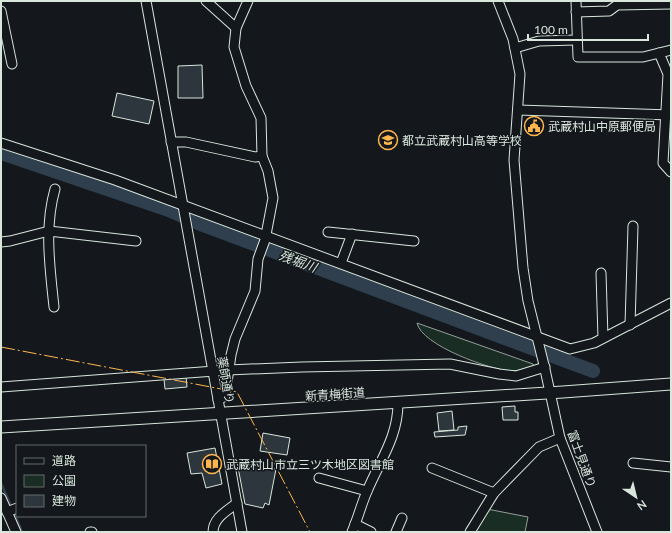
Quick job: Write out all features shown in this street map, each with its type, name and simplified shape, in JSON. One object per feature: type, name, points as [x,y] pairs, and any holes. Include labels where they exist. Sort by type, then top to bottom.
[{"type":"main road","name":"新青梅街道","points":[[1,427],[398,403],[671,384]]},
{"type":"street","name":"薬師通り","points":[[146,1],[242,532]]},
{"type":"street","points":[[206,1],[236,28]]},
{"type":"street","points":[[218,400],[225,396],[228,370],[235,339],[255,291],[260,256],[273,198],[268,171],[262,156],[261,118],[248,92],[236,58],[234,42],[236,28],[248,1]]},
{"type":"street","name":"富士見通り","points":[[498,1],[516,48],[520,74],[514,160],[523,268],[537,338],[545,366],[560,438],[597,532]]},
{"type":"street","points":[[576,1],[576,40],[578,57],[643,57],[671,50]]},
{"type":"street","points":[[576,12],[609,11],[617,4],[671,4]]},
{"type":"street","points":[[1,11],[12,64]]},
{"type":"street","points":[[516,48],[539,40],[576,40]]},
{"type":"street","points":[[659,53],[668,74],[669,115],[663,164],[671,172]]},
{"type":"street","points":[[518,110],[669,115]]},
{"type":"street","points":[[171,142],[186,142],[255,157],[262,156]]},
{"type":"street","points":[[1,143],[65,162],[265,238],[341,263],[537,338],[570,349],[594,343],[671,303]]},
{"type":"street","points":[[54,308],[49,261],[49,231],[55,189]]},
{"type":"street","points":[[630,325],[633,226]]},
{"type":"street","points":[[1,242],[49,231],[136,241]]},
{"type":"street","points":[[328,232],[414,241]]},
{"type":"street","points":[[341,263],[352,234]]},
{"type":"street","points":[[601,273],[603,338]]},
{"type":"street","points":[[1,387],[228,370],[450,364],[516,376],[545,366]]},
{"type":"street","points":[[370,532],[354,528],[367,491],[393,436],[398,415],[398,403]]},
{"type":"street","points":[[470,532],[494,493],[539,447],[560,438]]},
{"type":"street","points":[[633,463],[671,467]]},
{"type":"street","points":[[432,468],[494,493]]},
{"type":"street","points":[[319,478],[367,491]]},
{"type":"street","points":[[1,498],[13,510],[16,532]]},
{"type":"street","points":[[213,532],[213,527],[217,518],[237,503]]},
{"type":"street","points":[[396,532],[402,518]]},
{"type":"green space","points":[[417,323],[533,364],[534,366],[513,371],[490,367],[474,362],[444,348],[431,340],[421,331]]},
{"type":"green space","points":[[487,509],[528,517],[525,532],[473,532]]},
{"type":"building","points":[[202,65],[203,98],[178,98],[178,66]]},
{"type":"building","points":[[117,93],[154,101],[149,124],[112,116]]},
{"type":"building","points":[[528,119],[542,120],[540,131],[527,129]]},
{"type":"building","points":[[186,376],[187,387],[165,389],[164,379]]},
{"type":"building","points":[[515,406],[515,412],[518,412],[518,420],[503,420],[502,407]]},
{"type":"building","points":[[452,411],[454,430],[439,431],[437,413]]},
{"type":"building","points":[[467,426],[465,435],[435,437],[434,432],[458,430],[458,427]]},
{"type":"building","points":[[263,433],[290,438],[287,455],[260,451]]},
{"type":"building","points":[[215,448],[222,484],[206,488],[202,473],[191,474],[187,453]]},
{"type":"building","points":[[237,462],[276,469],[269,505],[265,503],[263,508],[245,504]]},
{"type":"waterway","name":"残堀川","points":[[1,153],[169,210],[203,225],[593,371]]},
{"type":"waterway","points":[[1,483],[12,508]]},
{"type":"waterway","points":[[14,512],[22,532]]},
{"type":"power","points":[[1,347],[237,392],[310,532]]},
{"type":"place","name":"武蔵村山中原郵便局","points":[[534,126]]},
{"type":"place","name":"都立武蔵村山高等学校","points":[[388,140]]},
{"type":"place","name":"武蔵村山市立三ツ木地区図書館","points":[[212,464]]}]
